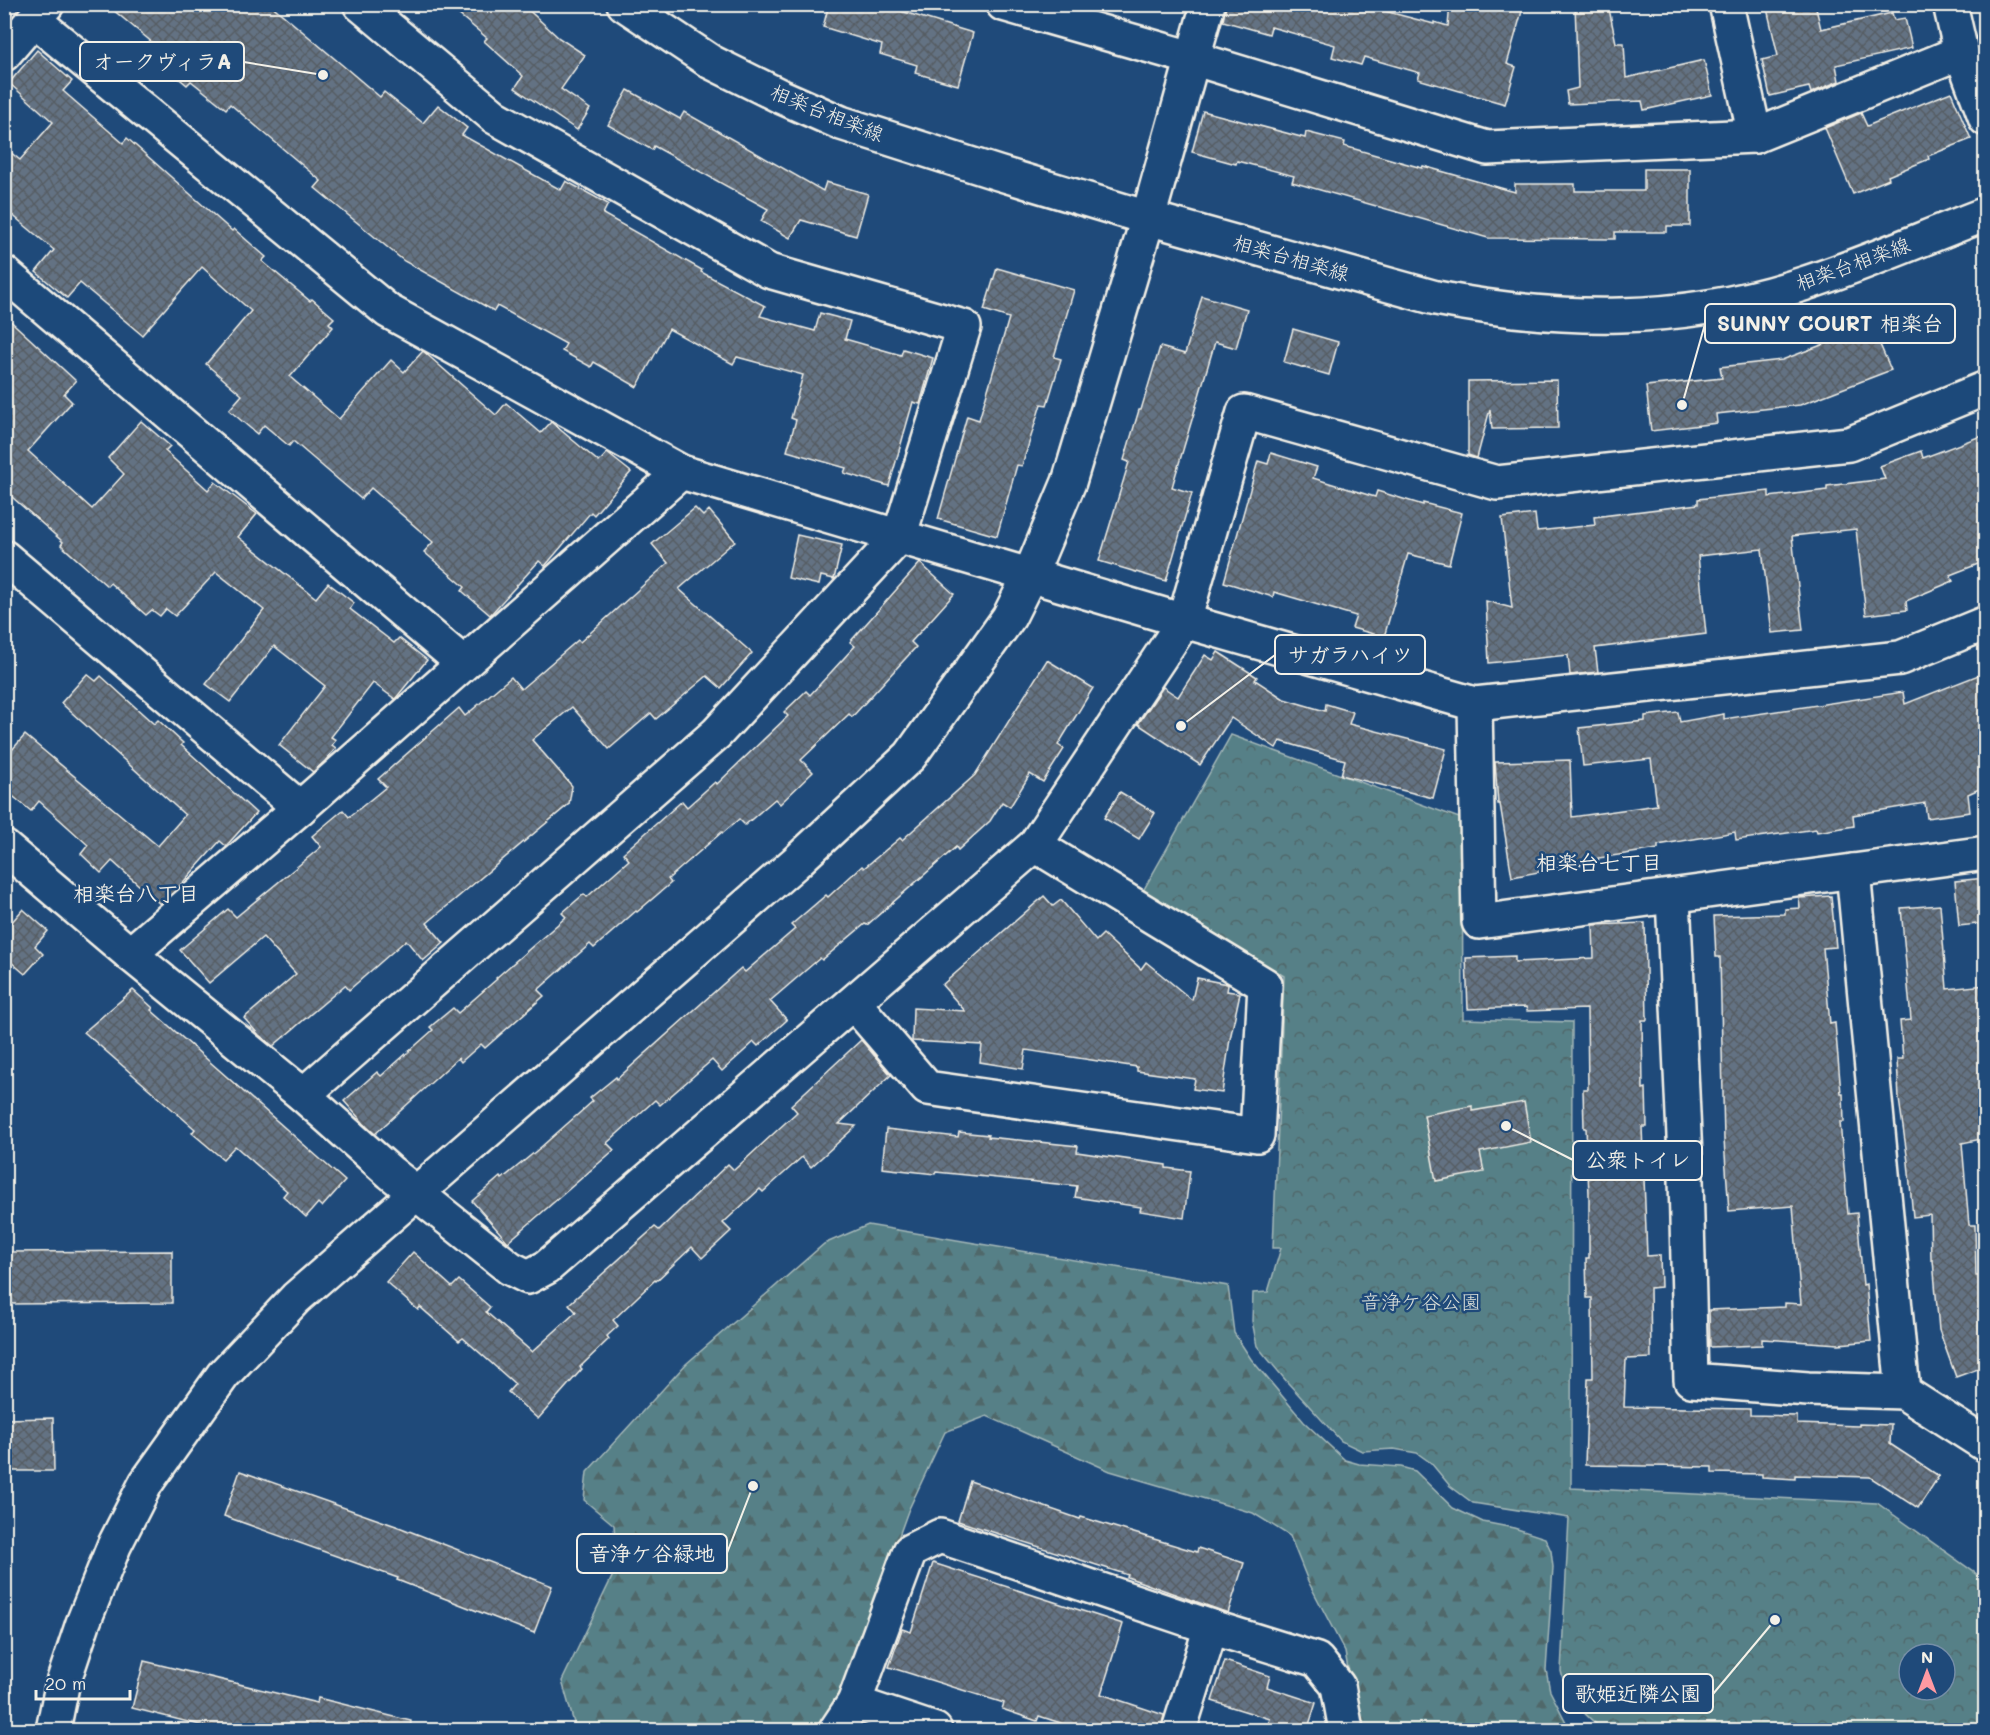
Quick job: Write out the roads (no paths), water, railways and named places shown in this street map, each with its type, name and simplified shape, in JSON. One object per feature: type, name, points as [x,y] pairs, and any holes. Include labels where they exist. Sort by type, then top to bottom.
[{"type":"street","points":[[303,1095],[717,732],[898,537],[964,327],[768,271],[495,117],[360,4]]},
{"type":"street","name":"相楽台相楽線","points":[[624,4],[711,62],[841,123],[1148,218],[1436,298],[1527,313],[1580,316],[1634,315],[1733,302],[1803,284],[1986,214]]},
{"type":"street","points":[[1003,4],[1192,58],[1487,148],[1755,136],[1961,52]]},
{"type":"street","points":[[52,1731],[62,1686],[83,1623],[114,1546],[146,1483],[223,1375],[296,1298],[795,863],[910,756],[1009,617],[1030,575],[1069,482],[1209,4]]},
{"type":"street","points":[[1726,4],[1755,136]]},
{"type":"street","points":[[1950,4],[1961,52],[1986,119]]},
{"type":"street","points":[[4,54],[41,12],[388,312],[681,472],[1184,621],[1475,704],[1900,658],[1986,623]]},
{"type":"street","points":[[4,273],[463,663]]},
{"type":"street","points":[[4,847],[130,954],[303,1095],[415,1193],[510,1268],[528,1277],[547,1268],[1035,845],[1184,621],[1244,412],[1497,483],[1849,444],[1986,388]]},
{"type":"street","points":[[130,954],[300,808],[681,472]]},
{"type":"street","points":[[4,557],[300,808]]},
{"type":"street","points":[[1475,704],[1479,922],[1986,853]]},
{"type":"street","points":[[854,1003],[927,1088],[1257,1135],[1265,984],[1035,845]]},
{"type":"street","points":[[1853,871],[1903,1392]]},
{"type":"street","points":[[1673,897],[1686,1179],[1691,1380],[1808,1389],[1903,1392],[1986,1445]]},
{"type":"street","points":[[836,1731],[854,1703],[910,1551],[940,1536],[1317,1660],[1338,1686],[1346,1731]]},
{"type":"street","points":[[1179,1731],[1211,1627]]},
{"type":"street","points":[[854,1703],[935,1731]]},
{"type":"place","name":"オークヴィラA","points":[[323,75]]},
{"type":"place","name":"SUNNY COURT 相楽台","points":[[1682,405]]},
{"type":"place","name":"サガラハイツ","points":[[1181,726]]},
{"type":"place","name":"公衆トイレ","points":[[1506,1126]]},
{"type":"place","name":"音浄ケ谷緑地","points":[[753,1486]]},
{"type":"place","name":"歌姫近隣公園","points":[[1775,1620]]},
{"type":"district","name":"相楽台七丁目","points":[[1599,863]]},
{"type":"district","name":"相楽台八丁目","points":[[136,894]]},
{"type":"park label","name":"音浄ケ谷公園","points":[[1421,1302]]}]
